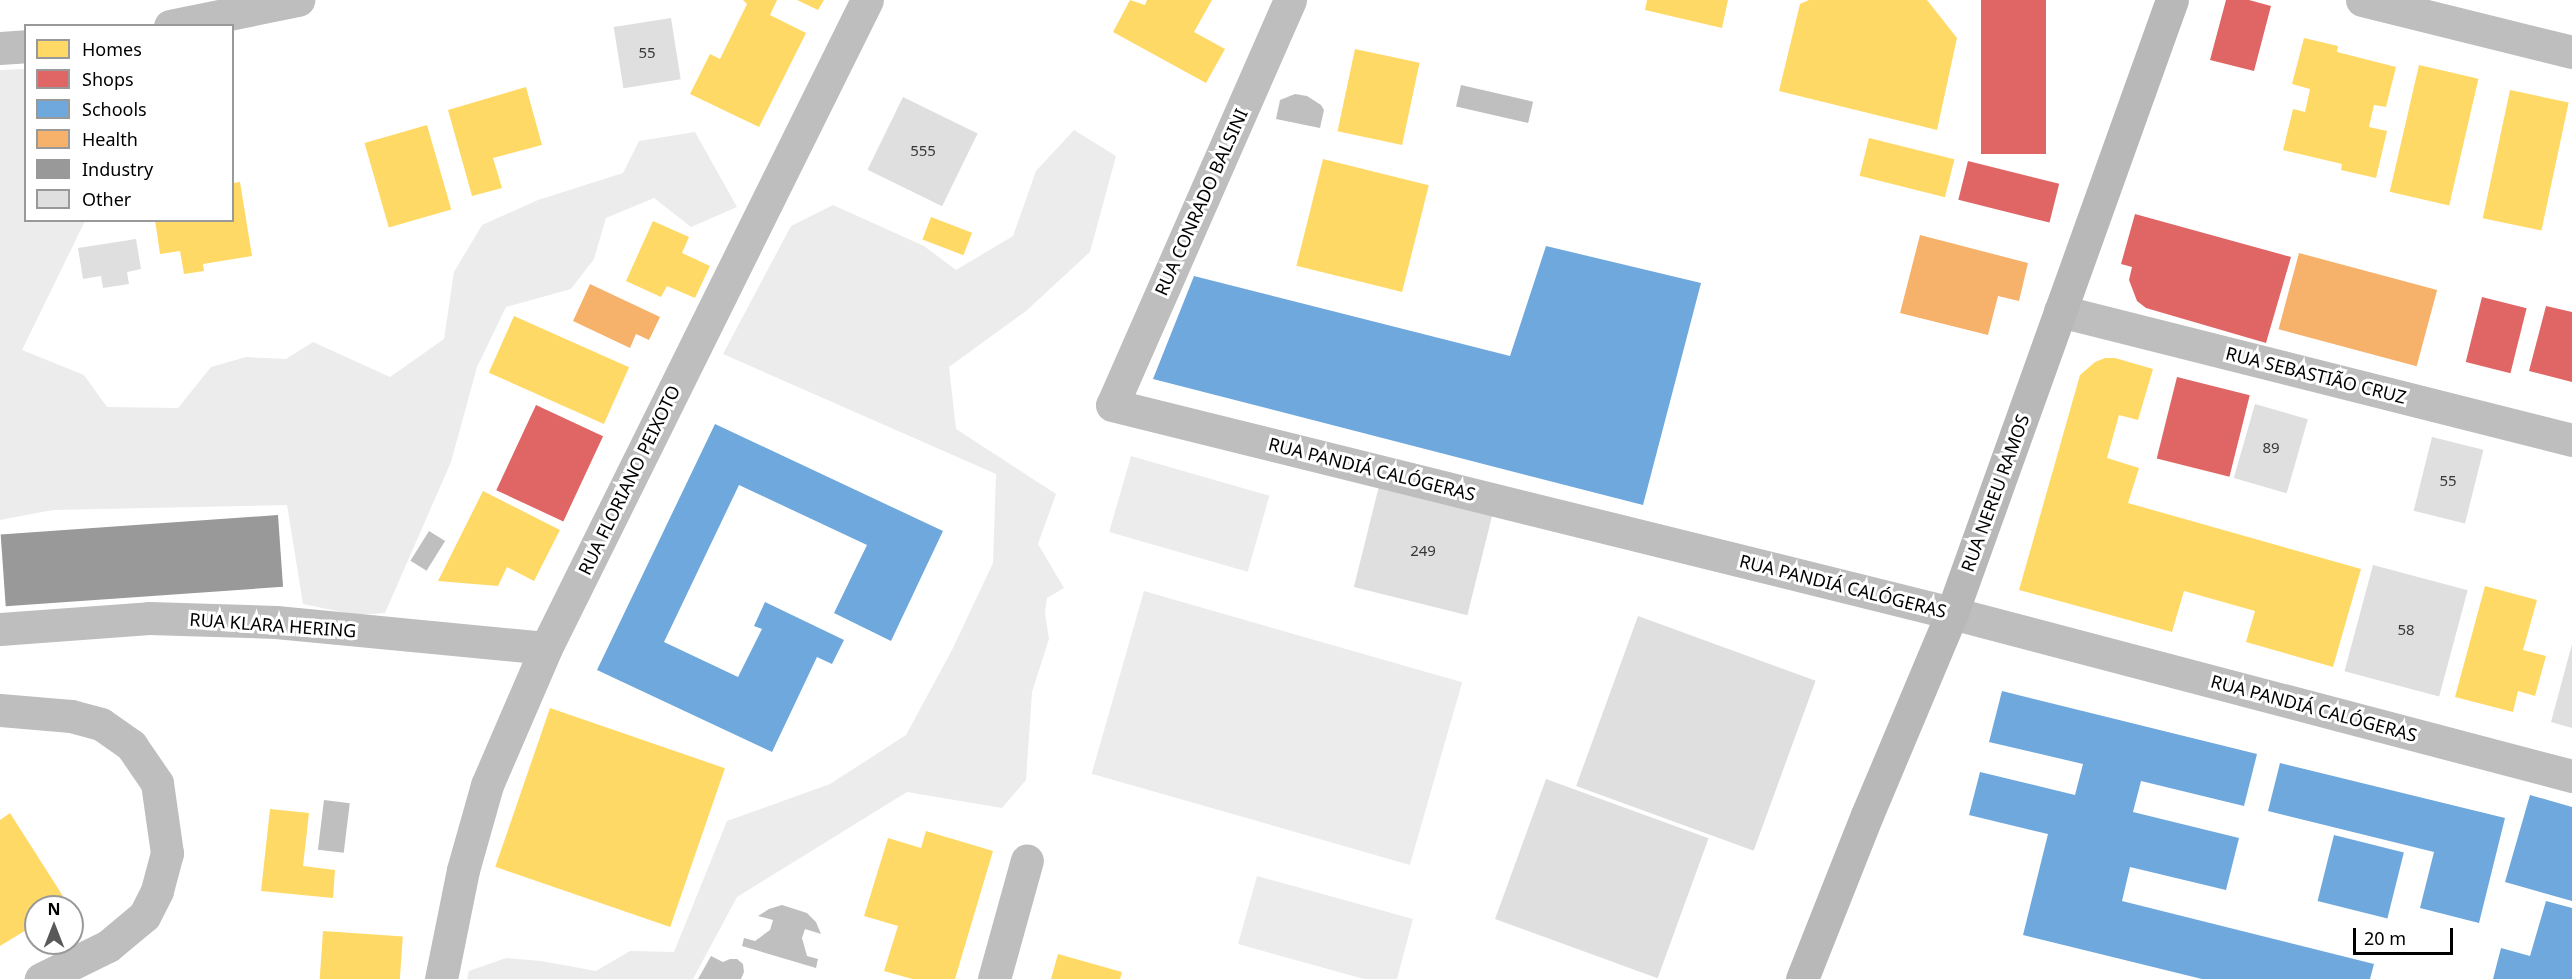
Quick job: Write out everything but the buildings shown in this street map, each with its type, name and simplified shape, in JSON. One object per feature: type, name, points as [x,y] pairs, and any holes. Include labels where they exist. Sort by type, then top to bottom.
[{"type":"main road","name":"RUA NEREU RAMOS","points":[[1802,979],[1867,815],[1952,613],[2172,0]]},
{"type":"street","points":[[180,24],[298,0]]},
{"type":"street","name":"RUA FLORIANO PEIXOTO","points":[[441,979],[463,870],[487,785],[546,648],[867,0]]},
{"type":"street","name":"RUA CONRADO BALSINI","points":[[1112,405],[1290,0]]},
{"type":"street","points":[[2362,0],[2572,52]]},
{"type":"street","points":[[0,48],[24,46]]},
{"type":"street","name":"RUA SEBASTIÃO CRUZ","points":[[2060,310],[2572,440]]},
{"type":"street","name":"RUA PANDIÁ CALÓGERAS","points":[[1112,405],[1952,613],[2572,776]]},
{"type":"street","name":"RUA KLARA HERING","points":[[0,629],[149,618],[276,622],[546,648]]},
{"type":"street","points":[[0,710],[72,716],[101,724],[131,745],[157,783],[168,853],[157,891],[144,916],[108,946],[41,979]]},
{"type":"street","points":[[994,979],[1027,860]]},
{"type":"shaded area","points":[[24,69],[24,222],[85,222],[22,350],[84,375],[107,407],[178,408],[211,367],[246,357],[286,359],[313,342],[390,377],[444,339],[454,272],[482,225],[538,200],[623,173],[639,141],[695,132],[737,207],[691,227],[654,198],[606,218],[594,259],[571,289],[506,307],[477,367],[451,462],[385,613],[356,615],[303,604],[287,505],[53,510],[0,520],[0,70]]},
{"type":"shaded area","points":[[1461,85],[1533,102],[1528,123],[1456,106]]},
{"type":"shaded area","points":[[1295,94],[1307,96],[1321,105],[1324,110],[1320,128],[1276,119],[1280,100]]},
{"type":"shaded area","points":[[1074,130],[1116,156],[1090,252],[1026,311],[949,367],[956,429],[1056,494],[1038,544],[1064,588],[1047,598],[1045,613],[1049,639],[1032,692],[1026,780],[1002,808],[907,792],[737,897],[693,979],[467,979],[469,971],[506,958],[541,961],[596,971],[630,951],[674,952],[727,821],[830,784],[906,735],[952,650],[993,563],[996,474],[723,354],[791,226],[833,205],[924,246],[956,270],[1013,236],[1036,171]]},
{"type":"shaded area","points":[[1131,456],[1269,496],[1248,572],[1109,532]]},
{"type":"shaded area","points":[[429,531],[445,541],[427,571],[410,561]]},
{"type":"shaded area","points":[[1144,591],[1462,682],[1410,865],[1092,774]]},
{"type":"shaded area","points":[[324,800],[350,803],[344,853],[318,850]]},
{"type":"shaded area","points":[[1257,876],[1413,919],[1397,979],[1364,979],[1238,944]]},
{"type":"shaded area","points":[[782,905],[807,913],[816,922],[821,934],[805,929],[802,938],[807,956],[818,959],[816,968],[742,946],[744,938],[755,941],[770,930],[773,920],[758,916]]},
{"type":"shaded area","points":[[711,956],[723,962],[737,959],[743,964],[744,972],[741,979],[698,979]]}]
